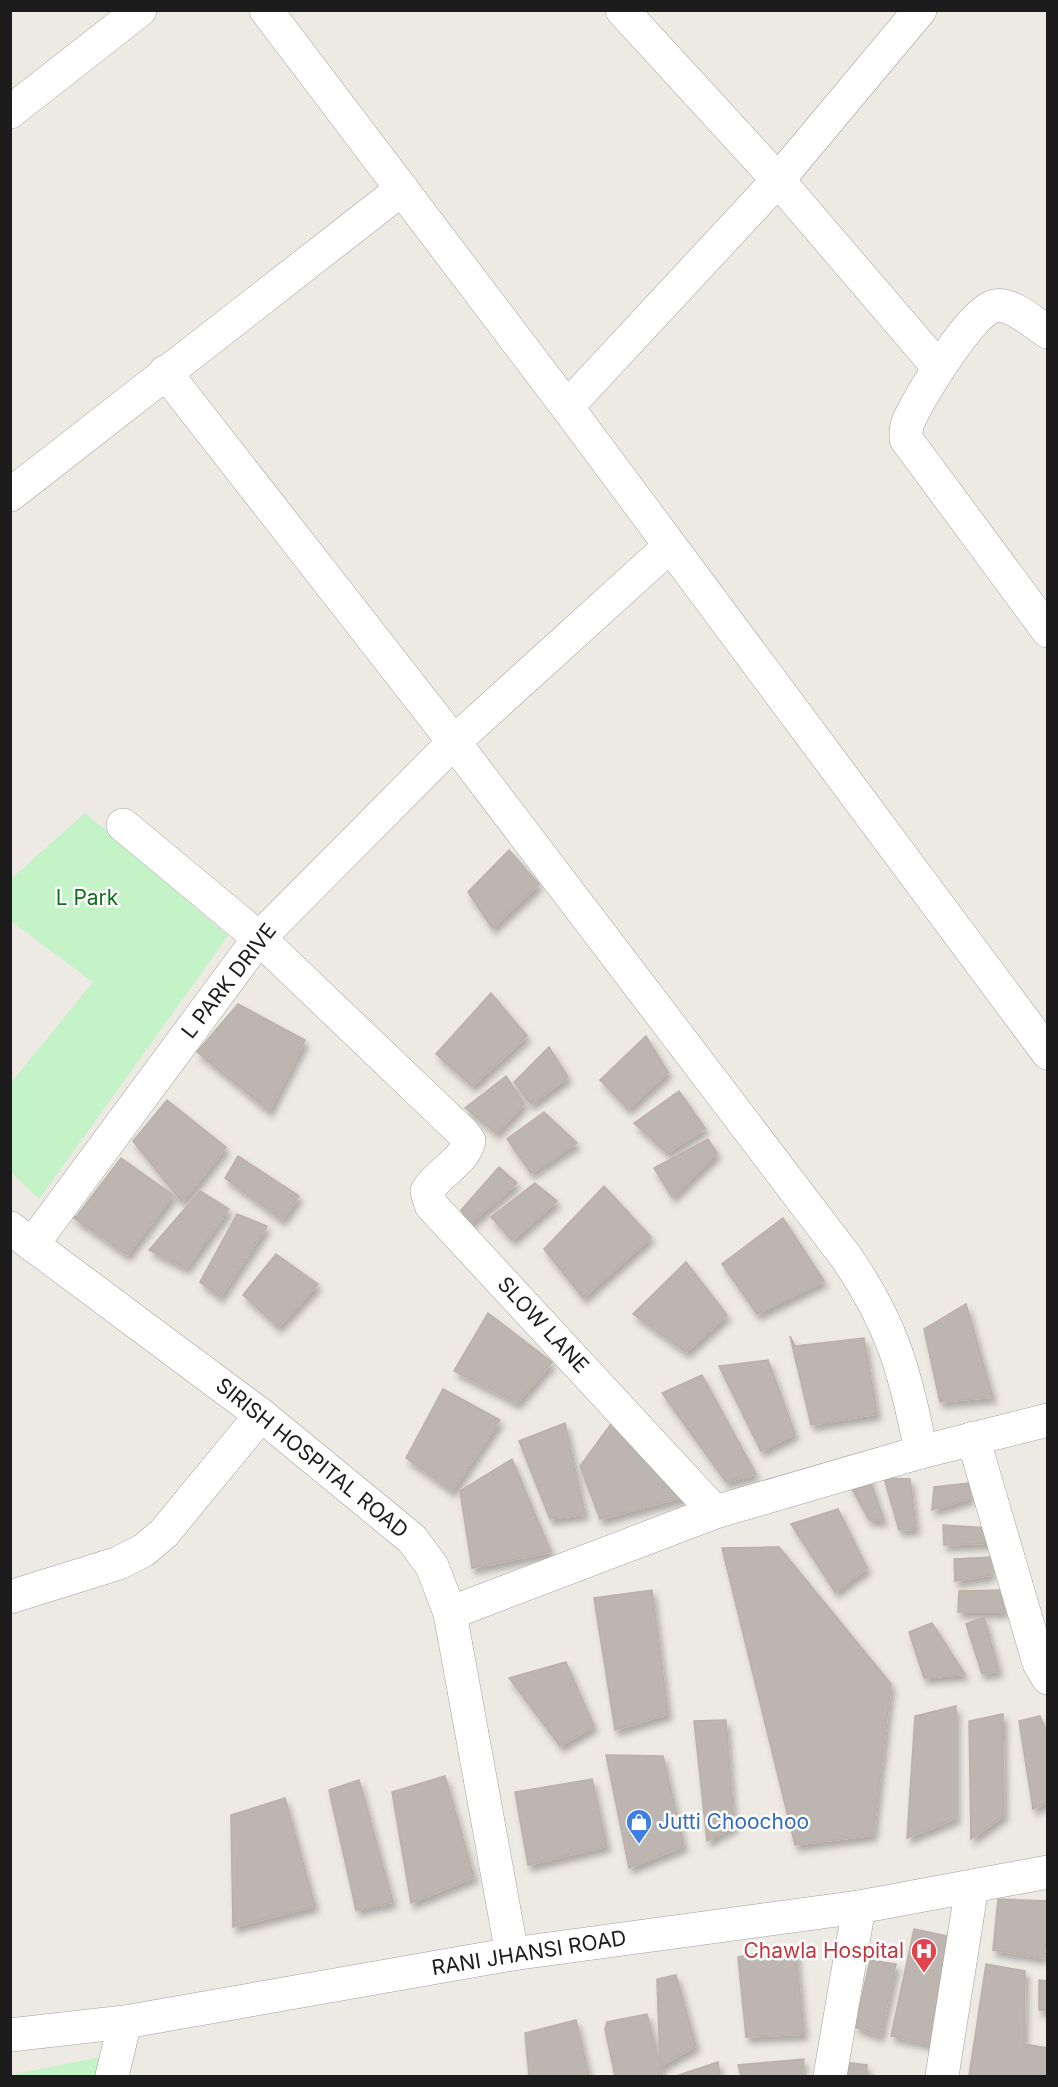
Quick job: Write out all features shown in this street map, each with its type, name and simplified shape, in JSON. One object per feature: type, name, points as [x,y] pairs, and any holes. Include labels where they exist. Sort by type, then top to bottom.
[{"type":"street","points":[[266,10],[567,406],[1047,1053]]},
{"type":"street","points":[[622,10],[778,180],[939,368]]},
{"type":"street","points":[[567,406],[778,180],[920,10]]},
{"type":"street","points":[[10,112],[119,17]]},
{"type":"street","points":[[10,495],[402,189]]},
{"type":"street","points":[[1047,332],[1006,306],[994,306],[981,312],[939,368],[908,423],[906,439],[1047,631]]},
{"type":"street","points":[[165,372],[454,742],[866,1287],[882,1314],[907,1381],[921,1452]]},
{"type":"street","name":"L PARK DRIVE","points":[[22,1236],[259,938],[454,742],[670,546]]},
{"type":"street","points":[[123,825],[259,938]]},
{"type":"street","name":"SLOW LANE","points":[[259,938],[464,1133],[469,1141],[467,1150],[433,1181],[427,1191],[431,1205],[716,1512]]},
{"type":"street","name":"SIRISH HOSPITAL ROAD","points":[[22,1236],[261,1415],[412,1539],[432,1566],[450,1613],[513,1954]]},
{"type":"street","points":[[10,1597],[119,1563],[144,1550],[164,1533],[261,1415]]},
{"type":"street","points":[[450,1613],[716,1512],[921,1452],[1047,1420]]},
{"type":"street","points":[[973,1438],[1039,1663],[1047,1678]]},
{"type":"street","name":"RANI JHANSI ROAD","points":[[10,2035],[125,2022],[513,1954],[859,1907],[1047,1872]]},
{"type":"street","points":[[942,2076],[972,1886]]},
{"type":"street","points":[[830,2076],[859,1907]]},
{"type":"street","points":[[112,2076],[125,2022]]},
{"type":"green space","name":"L Park","points":[[85,813],[228,936],[39,1199],[11,1172],[11,1083],[93,982],[11,921],[10,880]]},
{"type":"green space","points":[[101,2057],[96,2076],[10,2075]]},
{"type":"building","points":[[509,850],[539,884],[492,928],[468,892]]},
{"type":"building","points":[[491,993],[527,1036],[472,1086],[436,1054]]},
{"type":"building","points":[[238,1004],[305,1040],[269,1111],[197,1052]]},
{"type":"building","points":[[646,1036],[668,1072],[628,1109],[600,1080]]},
{"type":"building","points":[[549,1047],[568,1077],[531,1104],[514,1082]]},
{"type":"building","points":[[506,1076],[524,1104],[496,1133],[465,1108]]},
{"type":"building","points":[[679,1091],[705,1128],[667,1153],[634,1123]]},
{"type":"building","points":[[167,1100],[226,1147],[182,1202],[133,1141]]},
{"type":"building","points":[[544,1112],[577,1143],[531,1173],[507,1139]]},
{"type":"building","points":[[708,1139],[717,1153],[672,1197],[654,1168]]},
{"type":"building","points":[[238,1156],[299,1196],[282,1220],[225,1178]]},
{"type":"building","points":[[121,1158],[173,1195],[127,1255],[68,1214],[76,1217]]},
{"type":"building","points":[[499,1167],[517,1183],[469,1224],[461,1210]]},
{"type":"building","points":[[535,1183],[557,1201],[512,1240],[491,1217]]},
{"type":"building","points":[[604,1186],[651,1237],[583,1298],[544,1249]]},
{"type":"building","points":[[200,1191],[229,1209],[186,1268],[149,1250]]},
{"type":"building","points":[[237,1214],[267,1226],[220,1297],[200,1282]]},
{"type":"building","points":[[783,1218],[824,1281],[757,1314],[722,1264]]},
{"type":"building","points":[[276,1254],[318,1284],[278,1327],[243,1295]]},
{"type":"building","points":[[686,1262],[727,1315],[686,1352],[633,1314]]},
{"type":"building","points":[[966,1304],[993,1397],[940,1402],[924,1329]]},
{"type":"building","points":[[488,1313],[552,1362],[517,1403],[454,1371]]},
{"type":"building","points":[[790,1336],[795,1346],[864,1338],[877,1414],[811,1425]]},
{"type":"building","points":[[768,1360],[795,1434],[761,1451],[719,1366]]},
{"type":"building","points":[[702,1375],[756,1474],[726,1482],[662,1393]]},
{"type":"building","points":[[443,1389],[500,1420],[452,1491],[406,1458]]},
{"type":"building","points":[[619,1413],[691,1495],[600,1519],[580,1466]]},
{"type":"building","points":[[565,1423],[585,1514],[550,1519],[519,1441]]},
{"type":"building","points":[[512,1459],[551,1552],[472,1568],[460,1491]]},
{"type":"building","points":[[867,1472],[884,1520],[869,1520],[849,1483]]},
{"type":"building","points":[[884,1478],[910,1479],[916,1529],[899,1530]]},
{"type":"building","points":[[969,1483],[971,1498],[932,1510],[934,1487]]},
{"type":"building","points":[[838,1509],[867,1568],[835,1592],[791,1524]]},
{"type":"building","points":[[943,1525],[989,1528],[990,1543],[944,1545]]},
{"type":"building","points":[[779,1547],[891,1684],[873,1835],[795,1845],[722,1548]]},
{"type":"building","points":[[991,1557],[991,1575],[955,1581],[954,1559]]},
{"type":"building","points":[[652,1590],[668,1714],[615,1730],[594,1598]]},
{"type":"building","points":[[1000,1590],[1005,1612],[958,1612],[959,1591]]},
{"type":"building","points":[[984,1617],[999,1671],[982,1674],[966,1624]]},
{"type":"building","points":[[932,1623],[965,1674],[924,1678],[909,1632]]},
{"type":"building","points":[[566,1662],[594,1726],[560,1746],[509,1678]]},
{"type":"building","points":[[956,1706],[956,1818],[907,1838],[915,1716]]},
{"type":"building","points":[[1003,1714],[1004,1815],[971,1839],[969,1721]]},
{"type":"building","points":[[1040,1716],[1048,1735],[1048,1801],[1033,1809],[1019,1721]]},
{"type":"building","points":[[726,1720],[734,1826],[707,1841],[694,1721]]},
{"type":"building","points":[[606,1755],[663,1756],[684,1846],[629,1868]]},
{"type":"building","points":[[445,1776],[474,1877],[411,1903],[392,1792]]},
{"type":"building","points":[[592,1779],[607,1846],[528,1865],[515,1792]]},
{"type":"building","points":[[359,1780],[393,1902],[356,1910],[329,1790]]},
{"type":"building","points":[[285,1798],[315,1906],[233,1927],[231,1815]]},
{"type":"building","points":[[998,1899],[1048,1901],[1048,1936],[1043,1958],[993,1950]]},
{"type":"building","points":[[914,1929],[961,1939],[938,2046],[891,2036]]},
{"type":"building","points":[[795,1945],[804,2034],[746,2037],[738,1957]]},
{"type":"building","points":[[870,1960],[896,1964],[880,2036],[855,2027]]},
{"type":"building","points":[[986,1964],[1025,1971],[1024,2044],[1048,2048],[1048,2076],[969,2076]]},
{"type":"building","points":[[676,1975],[696,2046],[660,2066],[657,1979]]},
{"type":"building","points":[[1039,1980],[1048,1981],[1048,2011],[1039,2010]]},
{"type":"building","points":[[647,2014],[663,2076],[615,2076],[605,2029],[607,2022]]},
{"type":"building","points":[[576,2020],[589,2076],[529,2076],[525,2033]]},
{"type":"building","points":[[804,2059],[802,2076],[741,2076],[738,2065]]},
{"type":"building","points":[[718,2062],[720,2076],[676,2076]]},
{"type":"building","points":[[844,2062],[867,2065],[867,2076],[841,2076]]},
{"type":"place","name":"Jutti Choochoo","points":[[639,1845]]},
{"type":"place","name":"Chawla Hospital","points":[[924,1974]]}]
